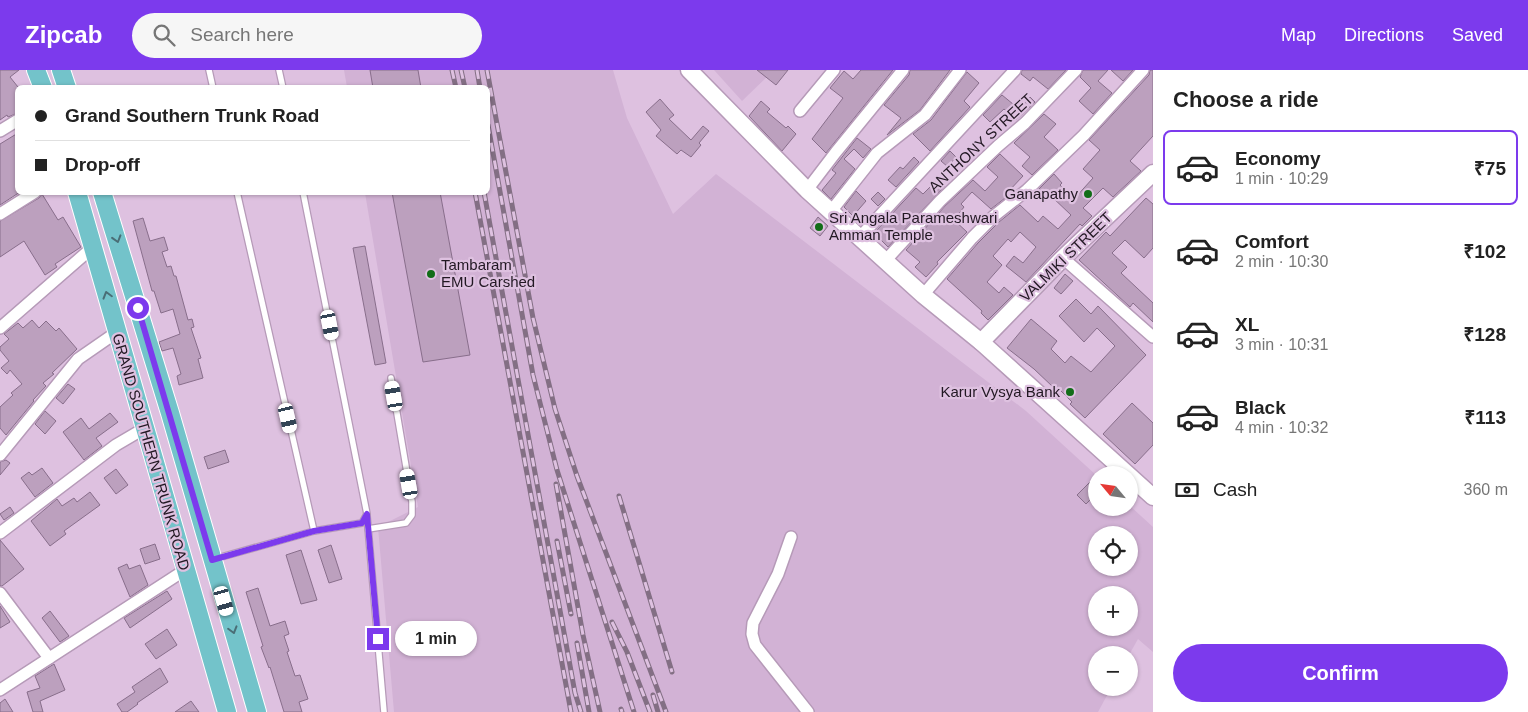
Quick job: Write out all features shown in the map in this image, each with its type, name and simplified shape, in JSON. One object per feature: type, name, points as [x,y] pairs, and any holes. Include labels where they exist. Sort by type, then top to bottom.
[{"type":"main road","points":[[36,70],[42,85]]},
{"type":"main road","points":[[61,70],[66,85]]},
{"type":"main road","name":"GRAND SOUTHERN TRUNK ROAD","points":[[78,195],[224,711]]},
{"type":"main road","name":"GRAND SOUTHERN TRUNK ROAD","points":[[103,195],[173,422],[257,712]]},
{"type":"street","points":[[689,70],[807,190],[832,210],[923,295],[981,342],[1153,497]]},
{"type":"street","points":[[800,111],[834,70]]},
{"type":"street","points":[[807,190],[903,70]]},
{"type":"street","points":[[832,210],[877,153],[925,115],[960,70]]},
{"type":"street","points":[[860,237],[1015,70]]},
{"type":"street","name":"ANTHONY STREET","points":[[886,260],[940,201],[1025,123],[1076,70]]},
{"type":"street","points":[[923,295],[972,238],[994,216],[1027,190],[1084,135],[1143,70]]},
{"type":"street","points":[[0,131],[15,122]]},
{"type":"street","name":"VALMIKI STREET","points":[[981,342],[1062,258],[1150,182]]},
{"type":"street","points":[[0,214],[30,195]]},
{"type":"street","points":[[0,328],[93,247]]},
{"type":"street","points":[[1062,258],[1153,337]]},
{"type":"street","points":[[0,455],[78,359],[117,332]]},
{"type":"street","points":[[0,533],[116,444],[144,428]]},
{"type":"street","points":[[791,537],[778,574],[753,623],[752,634],[755,645],[808,712]]},
{"type":"street","points":[[0,690],[185,570]]},
{"type":"street","points":[[0,593],[49,658]]},
{"type":"lane","points":[[209,70],[212,85]]},
{"type":"lane","points":[[279,70],[282,85]]},
{"type":"lane","points":[[238,195],[314,531]]},
{"type":"lane","points":[[304,195],[367,514],[384,712]]},
{"type":"lane","points":[[368,529],[406,523],[412,515],[412,502],[391,378]]},
{"type":"lane","points":[[212,560],[314,531],[362,523],[367,514]]},
{"type":"shaded area","points":[[344,70],[613,70],[627,118],[673,214],[716,174],[1026,411],[1088,468],[1088,516],[1138,516],[1138,513],[1153,527],[1153,652],[1138,639],[1134,646],[1088,646],[1088,696],[1107,696],[1098,712],[394,712],[378,527],[418,507],[365,195],[490,195],[490,85],[347,85]]},
{"type":"shaded area","points":[[714,70],[774,70],[742,101]]},
{"type":"building","points":[[0,70],[19,70],[10,77],[16,85],[15,114],[8,117],[7,115],[0,120]]},
{"type":"building","points":[[370,70],[418,70],[420,85],[372,85]]},
{"type":"building","points":[[757,70],[788,70],[776,85]]},
{"type":"building","points":[[861,70],[893,70],[826,153],[812,139],[843,98],[830,88],[844,71],[853,79]]},
{"type":"building","points":[[910,70],[950,70],[920,110],[887,135],[901,118],[884,105],[909,75]]},
{"type":"building","points":[[1022,70],[1066,70],[1048,89],[1033,77],[1030,81],[1021,74]]},
{"type":"building","points":[[1083,70],[1108,70],[1098,81],[1112,93],[1093,114],[1079,101],[1091,88],[1080,77]]},
{"type":"building","points":[[1111,70],[1133,70],[1123,81]]},
{"type":"building","points":[[1150,70],[1153,70],[1153,136],[1130,161],[1141,171],[1113,197],[1103,188],[1083,208],[1092,216],[1082,226],[1080,224],[1026,282],[1006,266],[1014,256],[1023,263],[1036,247],[1020,232],[1011,242],[1008,239],[993,256],[1002,265],[987,282],[999,293],[1004,287],[1013,295],[988,320],[981,313],[982,311],[947,279],[978,243],[1020,205],[1038,222],[1043,216],[1058,229],[1071,215],[1050,195],[1049,197],[1039,189],[1054,174],[1062,183],[1060,185],[1074,199],[1093,178],[1083,169],[1100,150],[1089,140],[1149,75]]},
{"type":"building","points":[[967,72],[979,83],[964,101],[970,107],[930,151],[913,134],[931,120]]},
{"type":"building","points":[[1002,95],[1019,109],[1030,97],[1035,102],[1016,120],[1004,109],[990,122],[983,115]]},
{"type":"building","points":[[660,99],[674,115],[669,119],[691,140],[703,126],[709,131],[691,157],[681,150],[677,154],[656,136],[661,130],[646,112]]},
{"type":"building","points":[[761,101],[770,109],[767,112],[786,128],[788,126],[796,134],[782,151],[749,116]]},
{"type":"building","points":[[1044,114],[1056,124],[1044,137],[1058,150],[1032,175],[1022,166],[1030,157],[1014,143]]},
{"type":"building","points":[[15,135],[15,195],[0,205],[0,144]]},
{"type":"building","points":[[857,138],[871,149],[863,158],[854,149],[844,159],[855,169],[831,199],[822,190],[836,173],[832,170]]},
{"type":"building","points":[[950,151],[956,157],[948,167],[941,161]]},
{"type":"building","points":[[1000,154],[1023,176],[1007,193],[1009,195],[991,209],[972,192],[961,204],[964,207],[954,220],[967,232],[937,262],[938,264],[926,277],[915,267],[920,262],[906,250],[945,206],[973,180],[985,191],[998,177],[987,167]]},
{"type":"building","points":[[914,157],[919,162],[896,187],[888,180],[900,167],[903,169]]},
{"type":"building","points":[[938,179],[945,186],[888,247],[880,239],[882,237],[876,231],[916,188],[923,194]]},
{"type":"building","points":[[856,191],[866,201],[853,216],[844,207]]},
{"type":"building","points":[[878,192],[885,199],[878,206],[871,199]]},
{"type":"building","points":[[43,195],[58,220],[63,217],[81,247],[55,264],[57,267],[45,275],[24,241],[0,257],[0,221]]},
{"type":"building","name":"Tambaram EMU Carshed","points":[[393,195],[441,195],[470,355],[423,362]]},
{"type":"building","points":[[1146,198],[1153,204],[1153,248],[1144,258],[1125,240],[1112,253],[1127,267],[1121,273],[1153,303],[1153,322],[1133,303],[1130,307],[1079,260],[1106,232],[1110,236]]},
{"type":"building","name":"Sri Angala Parameshwari Amman Temple","points":[[818,217],[828,226],[820,236],[810,228]]},
{"type":"building","points":[[143,218],[150,241],[164,237],[168,250],[162,252],[167,267],[171,266],[174,276],[176,276],[188,320],[192,319],[194,327],[191,328],[201,358],[198,359],[203,378],[179,385],[177,376],[181,374],[173,348],[162,351],[159,342],[180,334],[173,309],[161,313],[154,291],[152,291],[133,221]]},
{"type":"building","points":[[365,246],[386,363],[375,365],[353,248]]},
{"type":"building","points":[[1065,274],[1073,281],[1061,294],[1054,288]]},
{"type":"building","points":[[1076,299],[1091,314],[1098,306],[1146,355],[1085,418],[1070,404],[1072,402],[1055,385],[1053,387],[1007,348],[1031,319],[1057,341],[1051,349],[1065,363],[1071,356],[1091,372],[1115,346],[1097,328],[1084,342],[1059,316]]},
{"type":"building","points":[[32,320],[39,328],[46,321],[56,331],[59,328],[77,349],[43,383],[46,386],[6,435],[0,428],[0,407],[13,395],[11,393],[22,384],[10,370],[7,374],[1,368],[9,361],[0,350],[0,347],[9,339],[4,334],[18,323],[23,328]]},
{"type":"building","points":[[68,384],[75,389],[63,404],[56,398]]},
{"type":"building","points":[[1132,403],[1153,423],[1153,445],[1135,464],[1103,434]]},
{"type":"building","points":[[45,411],[56,421],[45,434],[35,424]]},
{"type":"building","points":[[110,413],[118,422],[96,438],[102,446],[84,460],[63,432],[81,418],[89,429]]},
{"type":"building","points":[[225,450],[229,462],[208,469],[204,457]]},
{"type":"building","points":[[6,460],[10,463],[0,475],[0,462]]},
{"type":"building","points":[[42,468],[53,483],[35,497],[21,478],[29,472],[32,475]]},
{"type":"building","points":[[116,469],[128,485],[116,494],[104,478]]},
{"type":"building","points":[[1088,484],[1088,502],[1086,504],[1077,495]]},
{"type":"building","points":[[90,492],[100,505],[64,531],[66,534],[50,546],[31,521],[57,499],[62,506],[74,498],[77,502]]},
{"type":"building","points":[[10,507],[14,513],[4,520],[0,514]]},
{"type":"building","points":[[0,540],[24,569],[2,586],[0,586]]},
{"type":"building","points":[[155,544],[160,559],[145,564],[140,549]]},
{"type":"building","points":[[331,545],[342,579],[329,583],[318,550]]},
{"type":"building","points":[[301,550],[317,600],[301,604],[286,555]]},
{"type":"building","points":[[127,564],[129,569],[140,565],[148,585],[130,597],[118,568]]},
{"type":"building","points":[[258,588],[270,626],[285,621],[289,634],[284,636],[289,651],[287,652],[295,676],[300,675],[308,699],[299,702],[302,712],[284,712],[270,667],[261,647],[263,646],[246,592]]},
{"type":"building","points":[[167,591],[172,599],[130,628],[124,618]]},
{"type":"building","points":[[0,606],[10,622],[0,628]]},
{"type":"building","points":[[50,611],[69,636],[60,642],[42,618]]},
{"type":"building","points":[[167,629],[177,645],[156,659],[145,644]]},
{"type":"building","points":[[54,664],[65,690],[40,701],[43,712],[33,712],[27,692],[40,688],[35,676]]},
{"type":"building","points":[[160,668],[168,682],[127,712],[122,712],[117,704],[135,692],[132,687]]},
{"type":"building","points":[[5,699],[13,712],[0,712],[0,703]]},
{"type":"building","points":[[191,701],[199,712],[175,712]]},
{"type":"railway","points":[[452,70],[455,85]]},
{"type":"railway","points":[[461,70],[464,85]]},
{"type":"railway","points":[[477,70],[480,85]]},
{"type":"railway","points":[[487,70],[490,85]]},
{"type":"railway","points":[[490,86],[533,318],[555,409],[577,476],[666,712]]},
{"type":"railway","points":[[490,136],[533,375],[557,470],[634,712]]},
{"type":"railway","points":[[476,195],[571,712]]},
{"type":"railway","points":[[485,195],[575,693],[581,712]]},
{"type":"railway","points":[[556,484],[583,635],[600,712]]},
{"type":"railway","points":[[619,496],[672,672]]},
{"type":"railway","points":[[557,541],[571,614]]},
{"type":"railway","points":[[612,622],[627,652],[650,712]]},
{"type":"railway","points":[[577,643],[589,712]]},
{"type":"railway","points":[[653,695],[658,712]]},
{"type":"place","name":"Ganapathy","points":[[1088,194]]},
{"type":"place","name":"Sri Angala Parameshwari Amman Temple","points":[[819,227]]},
{"type":"place","name":"Tambaram EMU Carshed","points":[[431,274]]},
{"type":"place","name":"Karur Vysya Bank","points":[[1070,392]]},
{"type":"route","points":[[138,308],[212,560],[314,531],[362,523],[367,514],[378,639]]}]
